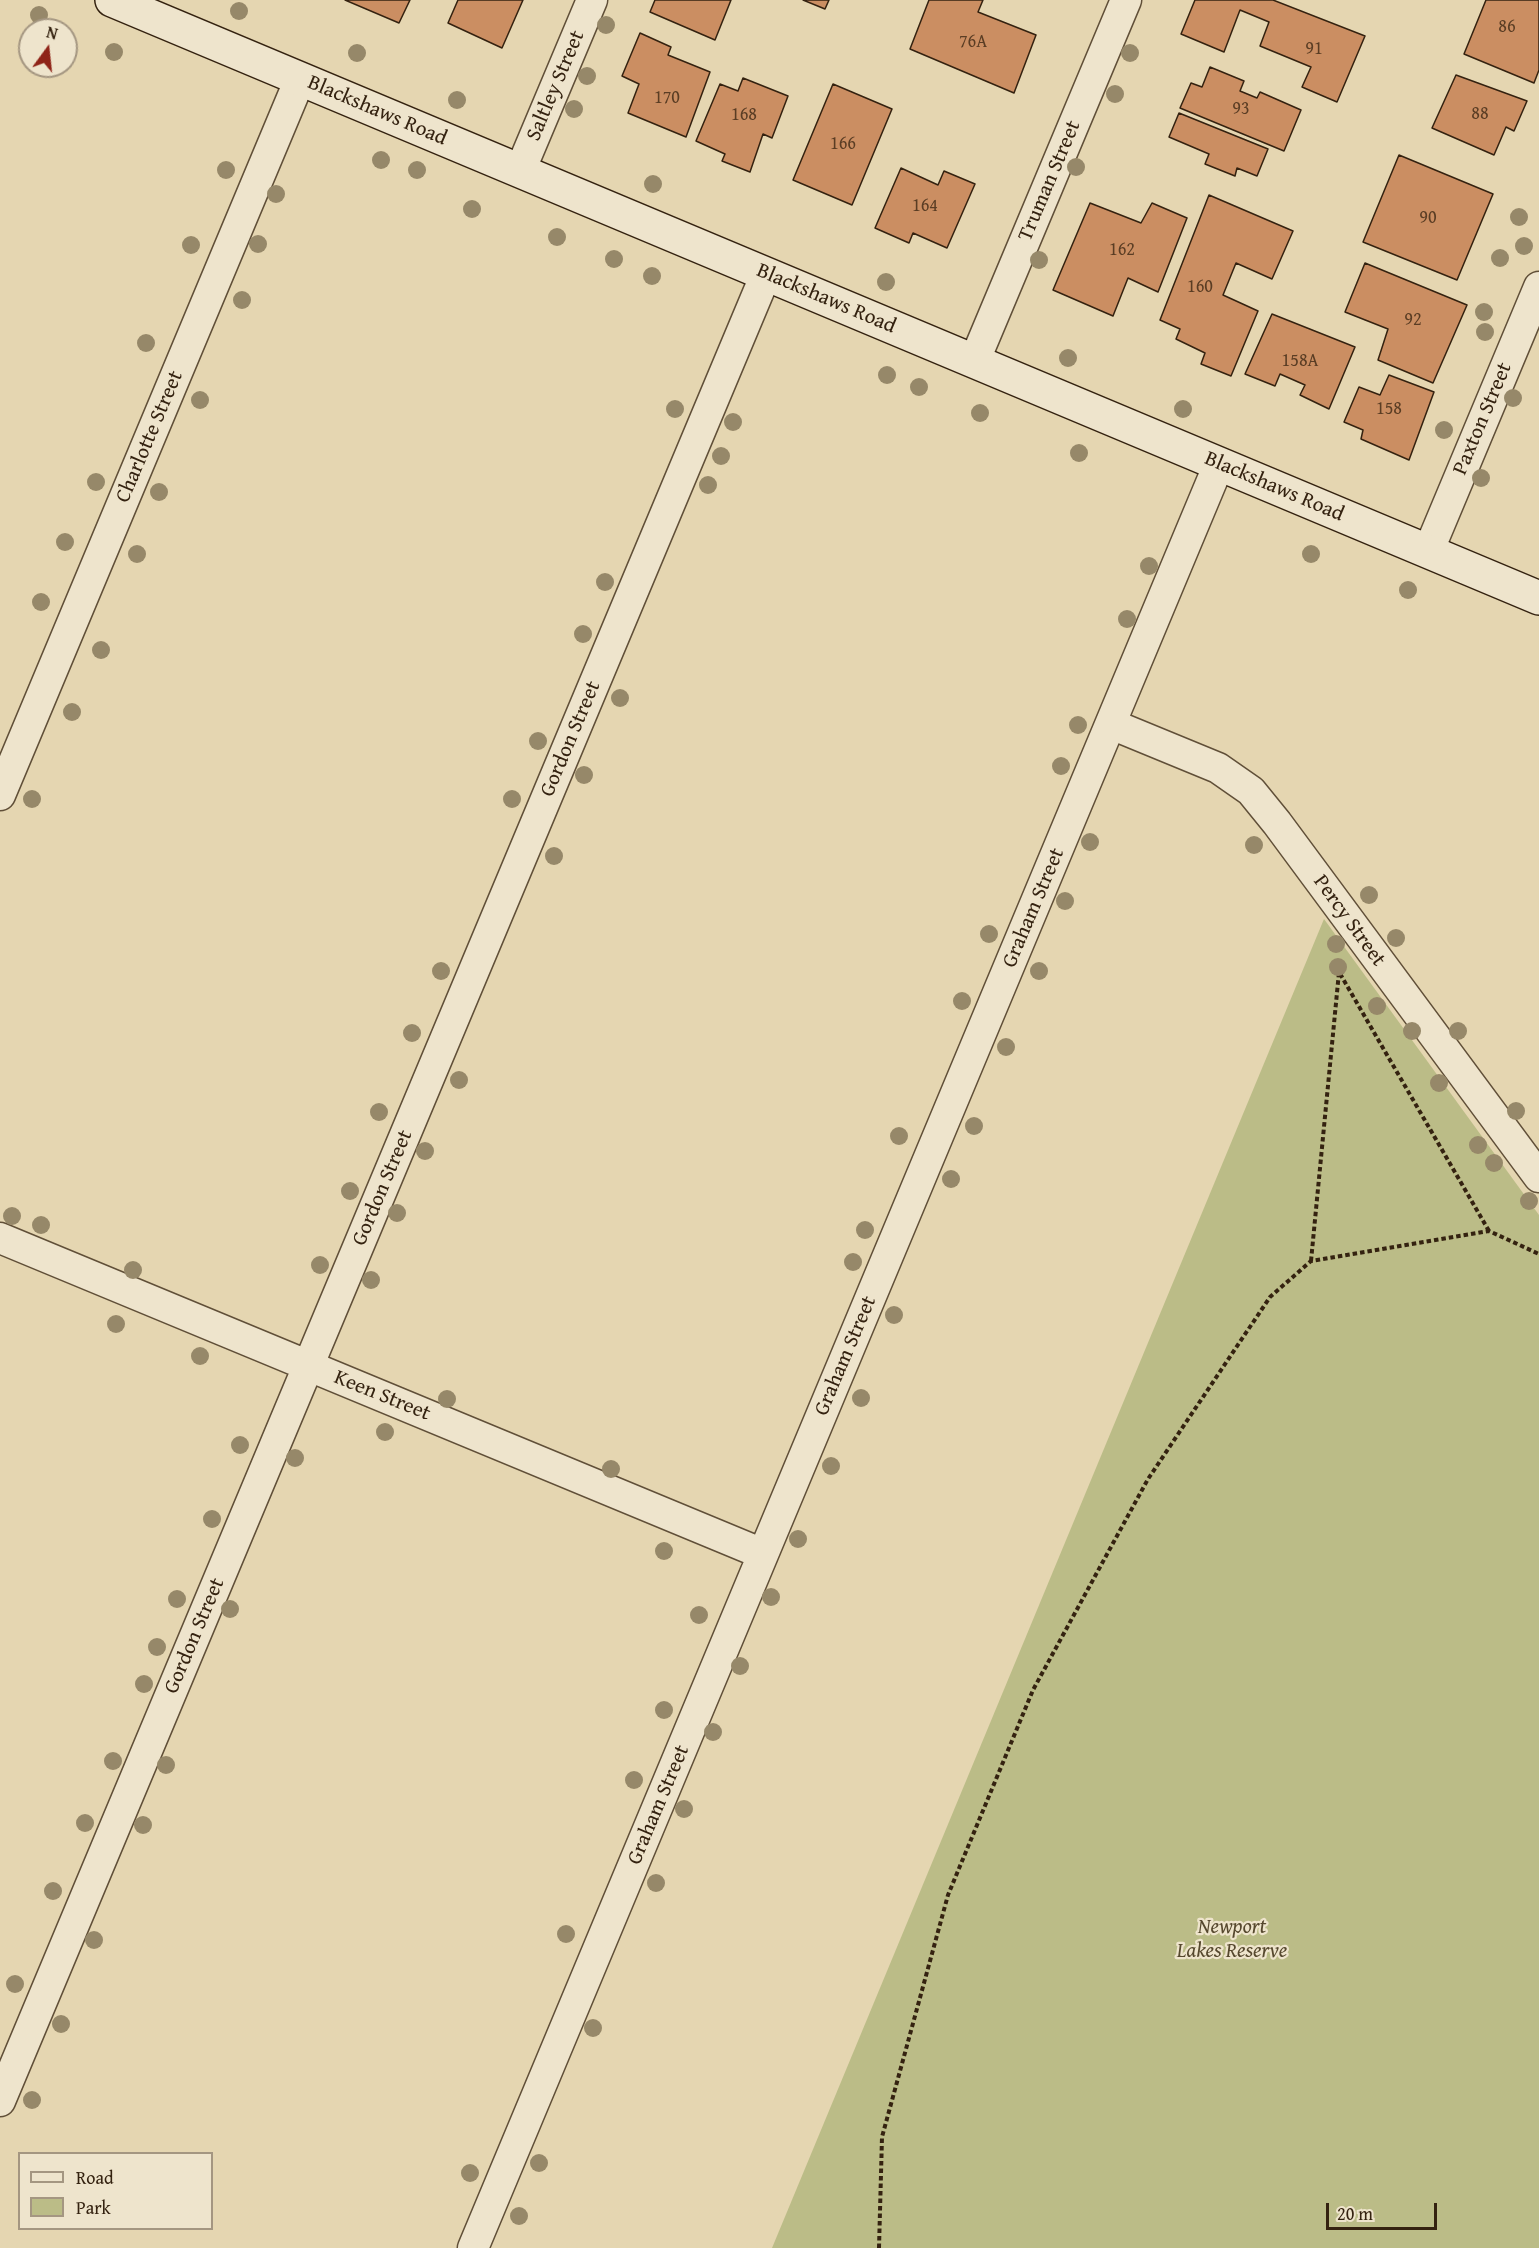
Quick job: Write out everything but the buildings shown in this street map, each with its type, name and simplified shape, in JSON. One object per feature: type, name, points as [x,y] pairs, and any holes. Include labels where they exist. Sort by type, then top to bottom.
[{"type":"main road","name":"Blackshaws Road","points":[[112,0],[1539,598]]},
{"type":"street","name":"Saltley Street","points":[[520,171],[592,0]]},
{"type":"street","name":"Truman Street","points":[[974,362],[1126,0]]},
{"type":"street","name":"Charlotte Street","points":[[0,795],[300,79]]},
{"type":"street","name":"Gordon Street","points":[[0,2101],[766,274]]},
{"type":"street","name":"Paxton Street","points":[[1428,552],[1539,286]]},
{"type":"street","name":"Graham Street","points":[[473,2248],[1219,464]]},
{"type":"street","name":"Percy Street","points":[[1111,724],[1218,768],[1251,791],[1278,823],[1539,1177]]},
{"type":"street","name":"Keen Street","points":[[0,1238],[763,1554]]},
{"type":"path","points":[[1311,1261],[1340,972],[1489,1231]]},
{"type":"path","points":[[879,2248],[882,2137],[948,1895],[1033,1690],[1148,1479],[1270,1297],[1311,1261],[1489,1231],[1539,1254]]},
{"type":"green space","name":"Newport Lakes Reserve","points":[[1324,919],[1539,1215],[1539,2248],[772,2248]]}]
